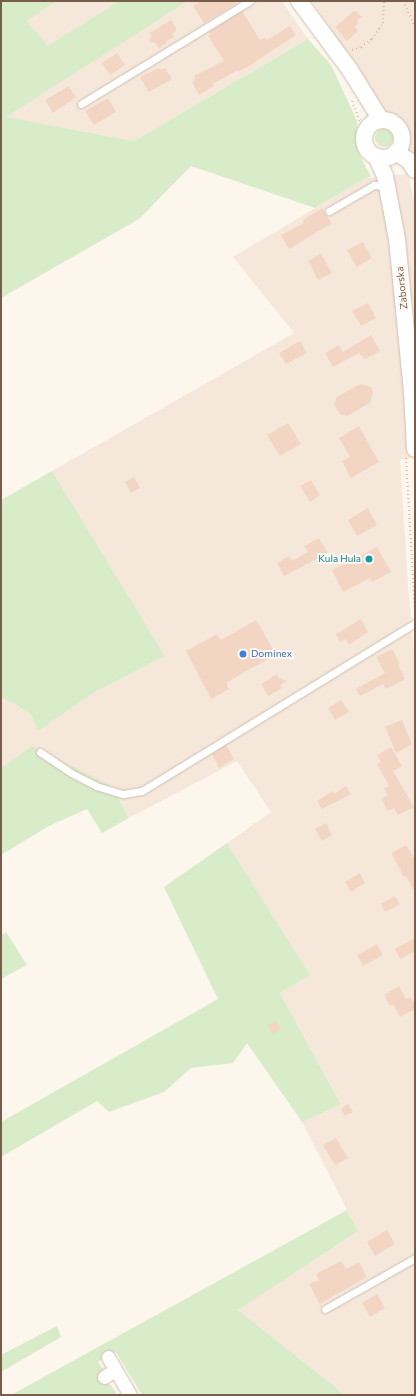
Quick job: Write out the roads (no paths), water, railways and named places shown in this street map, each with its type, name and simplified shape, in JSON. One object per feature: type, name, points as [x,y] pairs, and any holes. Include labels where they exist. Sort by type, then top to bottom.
[{"type":"street","points":[[299,1],[356,81],[376,123]]},
{"type":"street","points":[[386,151],[397,126],[387,120],[376,123],[367,130],[364,141],[369,151],[415,152]]},
{"type":"street","points":[[386,151],[408,160],[415,170]]},
{"type":"street","name":"Zaborska","points":[[386,151],[386,181],[397,239],[411,339],[412,392],[410,451]]},
{"type":"street","points":[[108,1357],[110,1374],[130,1395]]},
{"type":"lane","points":[[81,104],[250,1]]},
{"type":"lane","points":[[328,212],[374,185],[386,181]]},
{"type":"lane","points":[[40,752],[71,773],[96,786],[123,794],[142,791],[415,621]]},
{"type":"lane","points":[[325,1309],[415,1258]]},
{"type":"place","name":"Kula Hula","points":[[369,559]]},
{"type":"place","name":"Dominex","points":[[243,654]]}]
